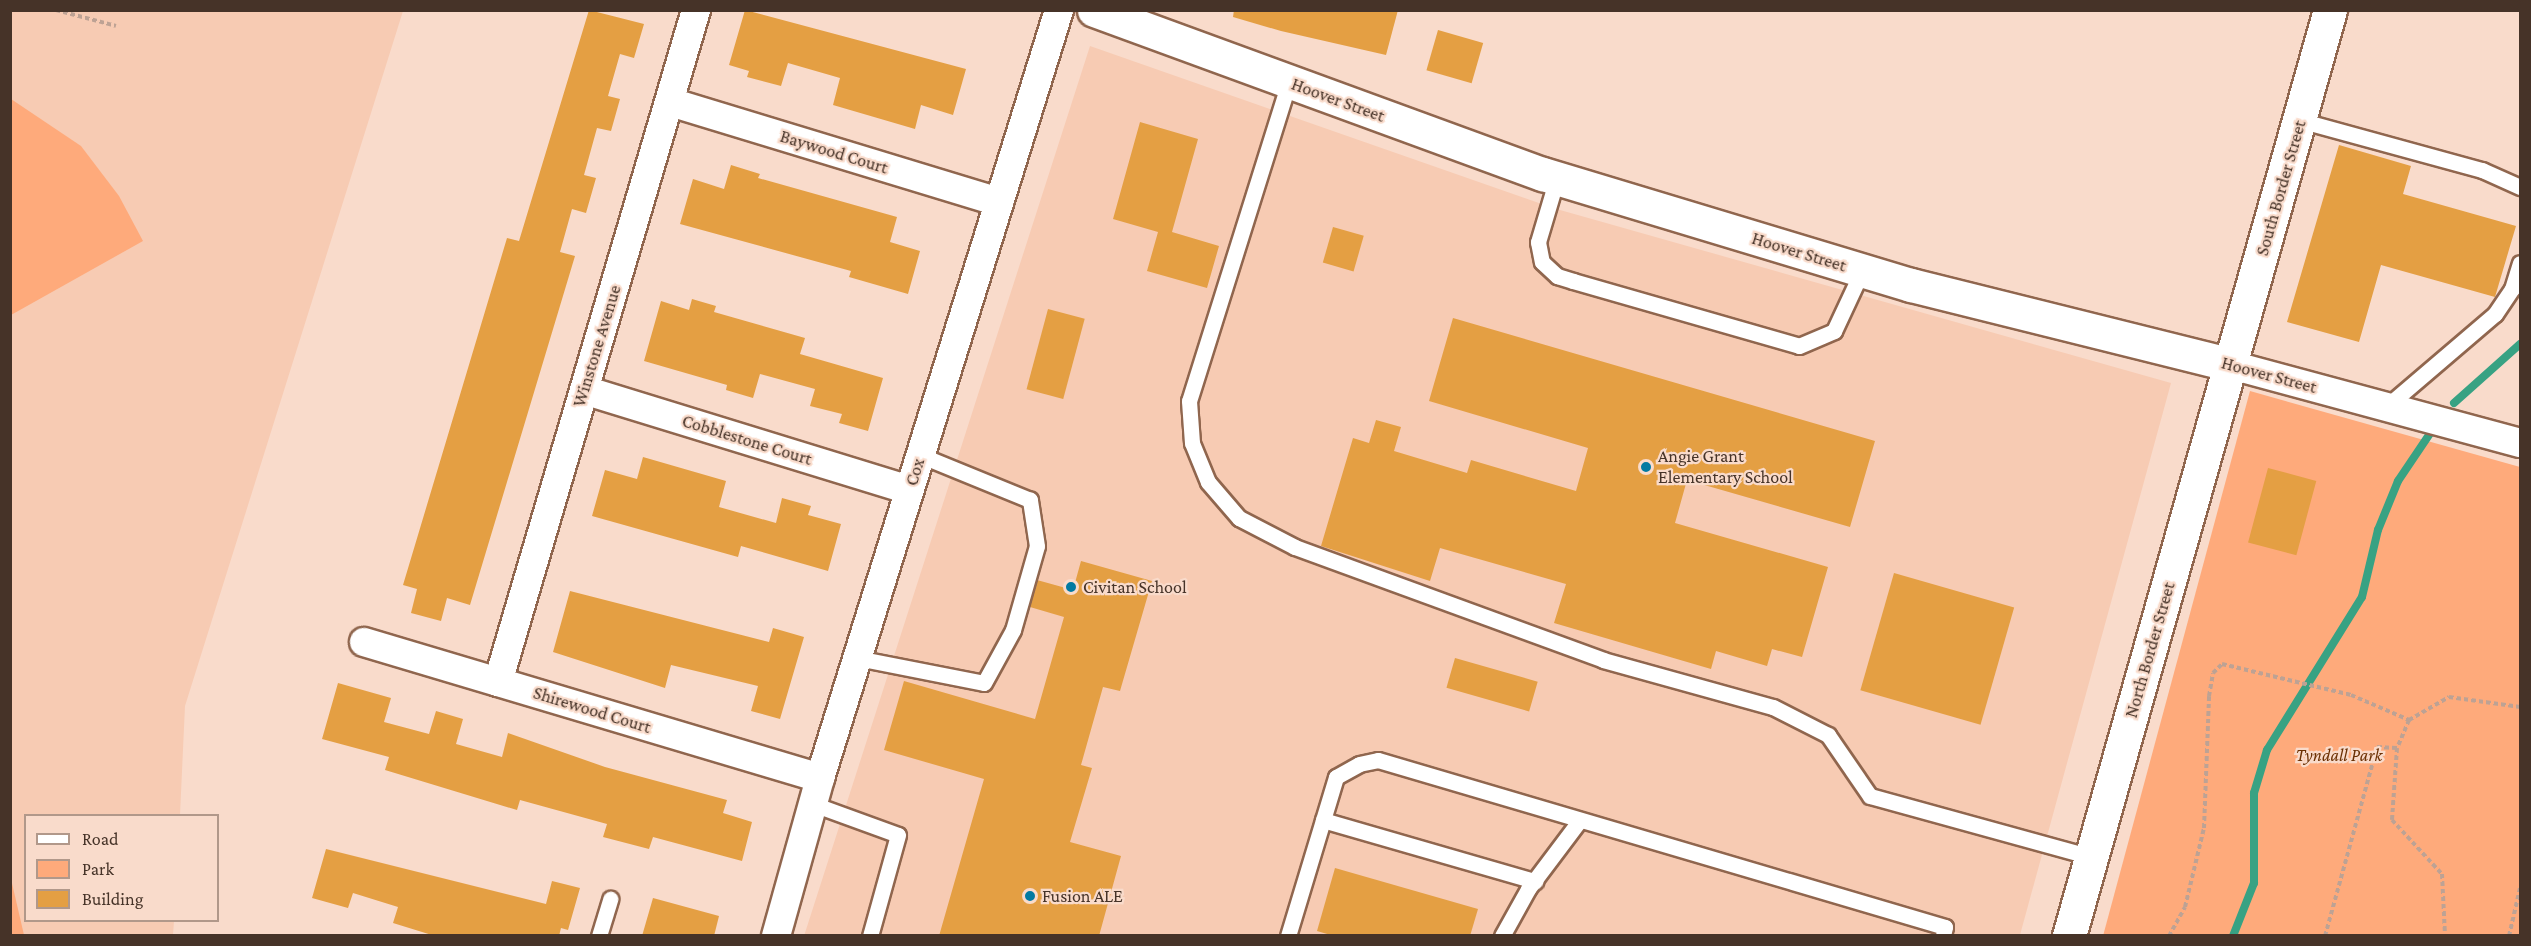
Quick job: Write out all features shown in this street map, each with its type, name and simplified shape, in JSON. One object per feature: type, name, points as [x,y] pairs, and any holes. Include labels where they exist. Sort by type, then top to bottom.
[{"type":"street","name":"Winstone Avenue","points":[[498,682],[696,10]]},
{"type":"street","name":"Cox","points":[[776,936],[816,791],[1059,10]]},
{"type":"street","name":"Hoover Street","points":[[1094,10],[1557,178],[1862,271],[2231,365],[2520,443]]},
{"type":"street","name":"South Border Street","points":[[2231,365],[2330,10]]},
{"type":"street","name":"Baywood Court","points":[[670,102],[999,202]]},
{"type":"street","name":"North Border Street","points":[[2069,936],[2231,365]]},
{"type":"street","name":"Cobblestone Court","points":[[584,390],[909,490]]},
{"type":"street","name":"Shirewood Court","points":[[364,642],[498,682],[816,791]]},
{"type":"lane","points":[[1289,82],[1189,401],[1192,443],[1208,482],[1239,518],[1295,547],[1592,656],[1773,707],[1828,735],[1870,795],[2091,857]]},
{"type":"lane","points":[[2299,120],[2482,170],[2520,187]]},
{"type":"lane","points":[[1557,178],[1540,232],[1542,262],[1557,276],[1583,284],[1799,346],[1834,331],[1862,271]]},
{"type":"lane","points":[[2386,406],[2495,314],[2512,289],[2520,263]]},
{"type":"lane","points":[[857,658],[984,683],[1013,630],[1037,546],[1030,500],[920,455]]},
{"type":"lane","points":[[1288,936],[1336,777],[1359,764],[1378,760],[1945,927],[1943,936]]},
{"type":"lane","points":[[816,791],[898,835],[870,936]]},
{"type":"lane","points":[[1323,820],[1535,880]]},
{"type":"lane","points":[[1502,936],[1535,880],[1580,820]]},
{"type":"lane","points":[[599,936],[610,899]]},
{"type":"path","points":[[56,10],[116,26]]},
{"type":"path","points":[[2169,936],[2185,907],[2204,828],[2213,673],[2222,664],[2351,695],[2409,720]]},
{"type":"path","points":[[2445,936],[2442,874],[2392,820],[2397,748],[2409,720],[2450,697],[2520,707]]},
{"type":"path","points":[[2325,936],[2377,747],[2397,748]]},
{"type":"path","points":[[2509,936],[2520,888]]},
{"type":"shaded area","points":[[10,11],[403,11],[185,706],[180,814],[24,814],[24,922],[174,922],[173,935],[11,935]]},
{"type":"shaded area","points":[[1090,46],[1553,208],[2171,383],[2020,935],[804,936]]},
{"type":"green space","points":[[11,99],[81,146],[119,196],[143,241],[11,315]]},
{"type":"green space","name":"Tyndall Park","points":[[2250,391],[2520,467],[2520,935],[2103,936]]},
{"type":"green space","points":[[11,879],[24,935],[11,935]]},
{"type":"building","points":[[589,10],[644,24],[634,58],[620,54],[608,96],[620,99],[611,131],[597,128],[584,175],[596,178],[586,213],[572,209],[560,252],[575,256],[470,605],[447,598],[441,621],[411,613],[417,589],[403,585],[507,238],[519,241]]},
{"type":"building","points":[[745,10],[966,69],[953,115],[921,105],[915,129],[833,105],[840,78],[788,63],[781,86],[747,77],[749,71],[729,65]]},
{"type":"building","points":[[1234,10],[1398,10],[1386,55],[1281,31],[1233,17]]},
{"type":"building","points":[[1438,30],[1483,43],[1472,83],[1426,70]]},
{"type":"building","points":[[1140,122],[1198,139],[1172,232],[1219,246],[1207,288],[1147,271],[1158,232],[1113,219]]},
{"type":"building","points":[[2339,145],[2411,166],[2403,194],[2516,226],[2495,297],[2381,265],[2359,342],[2287,322]]},
{"type":"building","points":[[731,165],[760,174],[758,178],[897,217],[890,242],[920,251],[908,294],[849,277],[851,271],[680,224],[693,179],[724,189]]},
{"type":"building","points":[[1333,227],[1364,236],[1354,271],[1323,263]]},
{"type":"building","points":[[692,299],[716,306],[714,312],[805,338],[800,354],[883,378],[868,431],[839,423],[842,414],[810,406],[815,389],[760,374],[753,398],[726,390],[727,385],[644,361],[661,301],[689,310]]},
{"type":"building","points":[[1048,309],[1085,319],[1063,399],[1027,389]]},
{"type":"building","points":[[1453,318],[1875,441],[1850,527],[1687,480],[1675,523],[1828,567],[1802,657],[1772,649],[1767,666],[1716,651],[1711,669],[1554,623],[1566,584],[1440,548],[1430,581],[1321,546],[1353,438],[1369,443],[1376,420],[1401,427],[1394,451],[1467,473],[1471,460],[1576,491],[1588,448],[1429,401]]},
{"type":"building","points":[[643,457],[726,481],[719,507],[776,523],[782,498],[811,506],[808,515],[841,524],[828,571],[741,546],[738,557],[592,516],[605,470],[637,479]]},
{"type":"building","points":[[2268,468],[2316,481],[2296,555],[2248,542]]},
{"type":"building","points":[[1081,561],[1152,581],[1120,691],[1103,687],[1081,765],[1092,768],[1070,842],[1121,856],[1099,936],[939,936],[984,779],[884,750],[904,681],[1035,719],[1064,617],[1030,607],[1037,580],[1073,590]]},
{"type":"building","points":[[1894,573],[2014,607],[1981,725],[1860,690]]},
{"type":"building","points":[[570,591],[769,642],[773,628],[804,637],[780,719],[751,711],[758,686],[671,665],[665,688],[553,652]]},
{"type":"building","points":[[1455,658],[1538,682],[1529,712],[1446,688]]},
{"type":"building","points":[[338,683],[391,698],[384,722],[429,734],[436,711],[463,719],[456,744],[502,757],[508,733],[605,767],[727,800],[723,813],[752,822],[742,861],[653,837],[649,849],[603,837],[607,824],[520,800],[517,810],[385,770],[389,757],[322,739]]},
{"type":"building","points":[[326,849],[546,904],[552,881],[580,888],[568,930],[561,928],[559,936],[435,936],[393,923],[398,907],[353,893],[348,908],[312,898]]},
{"type":"building","points":[[1335,868],[1478,909],[1470,936],[1334,936],[1317,931]]},
{"type":"building","points":[[653,898],[719,916],[714,936],[642,936]]},
{"type":"waterway","points":[[2454,403],[2520,344]]},
{"type":"waterway","points":[[2233,936],[2254,883],[2254,793],[2267,750],[2362,597],[2378,530],[2398,481],[2431,432]]},
{"type":"place","name":"Angie Grant Elementary School","points":[[1646,467]]},
{"type":"place","name":"Civitan School","points":[[1071,587]]},
{"type":"place","name":"Fusion ALE","points":[[1030,896]]}]
